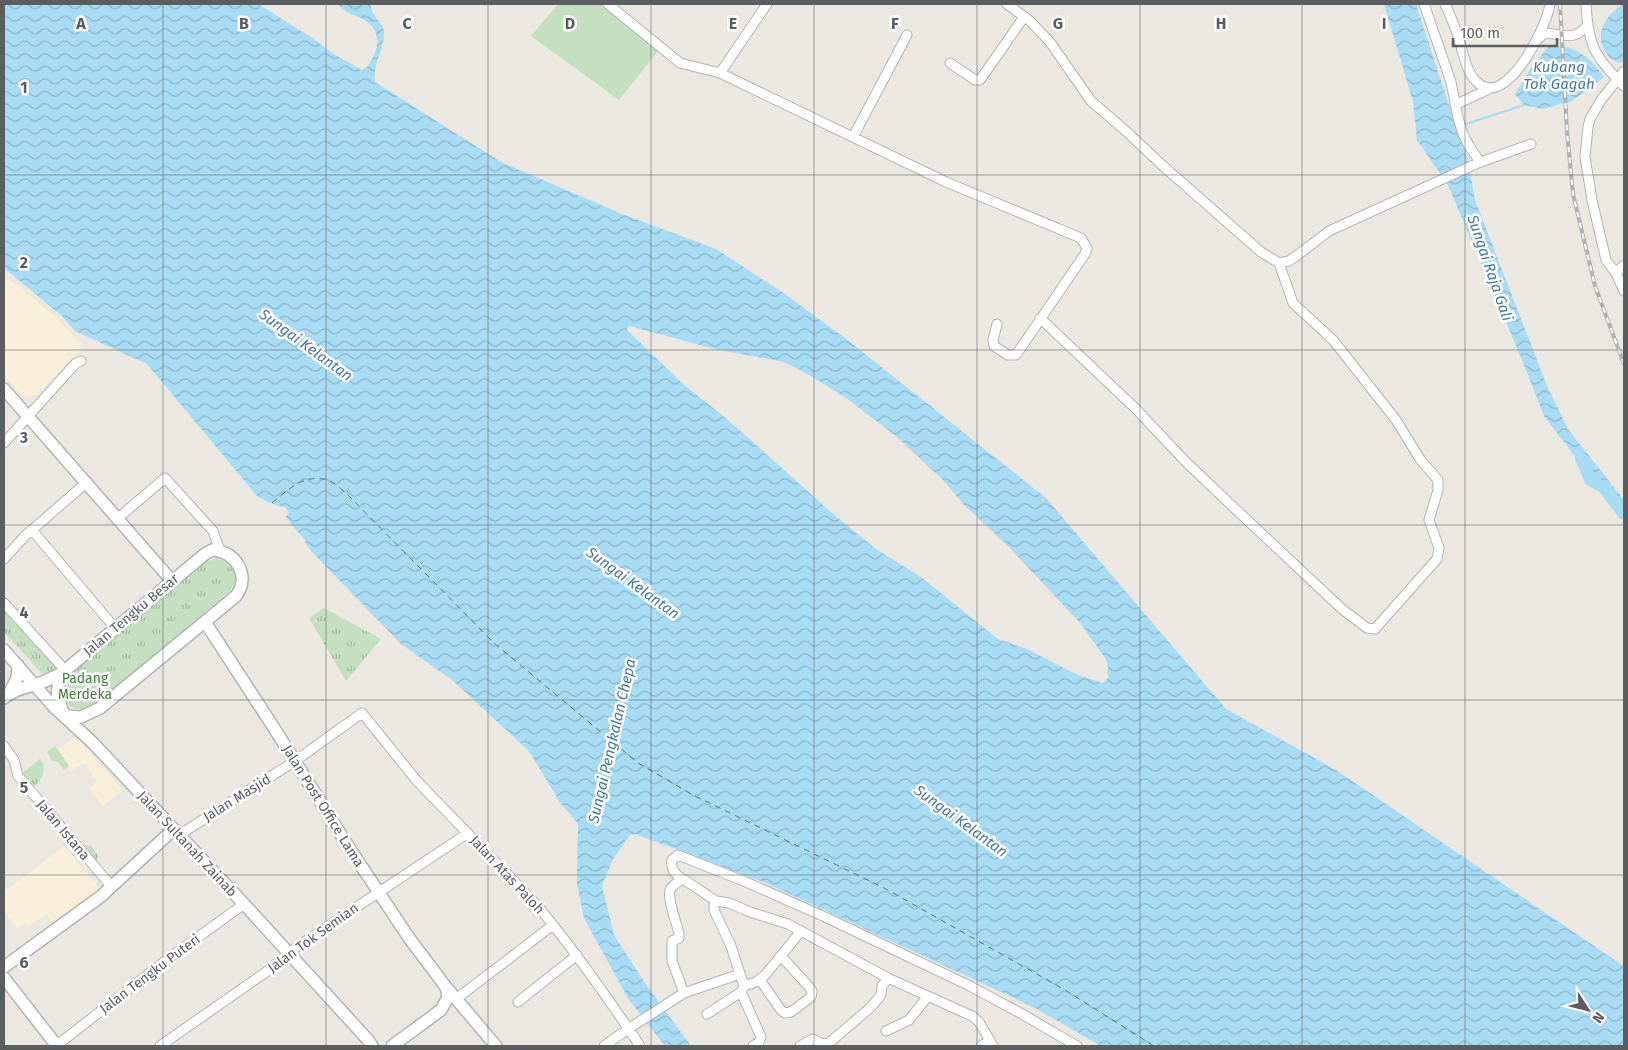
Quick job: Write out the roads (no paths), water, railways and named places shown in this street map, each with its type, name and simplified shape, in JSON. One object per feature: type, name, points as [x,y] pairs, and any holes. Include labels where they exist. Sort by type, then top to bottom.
[{"type":"main road","points":[[4,389],[172,581]]},
{"type":"main road","points":[[63,672],[56,693],[57,700],[65,716],[81,717],[100,708],[236,596],[243,577],[238,564],[218,546]]},
{"type":"main road","name":"Jalan Tengku Besar","points":[[6,696],[33,684],[42,683],[63,672],[205,554],[218,546]]},
{"type":"main road","name":"Jalan Post Office Lama","points":[[205,622],[409,938],[446,987],[496,1046]]},
{"type":"main road","name":"Jalan Sultanah Zainab","points":[[4,650],[33,684],[244,904],[370,1043],[382,1046],[395,1045]]},
{"type":"main road","points":[[6,696],[17,678],[18,665]]},
{"type":"main road","points":[[4,967],[100,897],[176,832]]},
{"type":"main road","points":[[4,978],[57,1046]]},
{"type":"main road","points":[[395,1045],[441,1010],[448,997],[446,987]]},
{"type":"main road","points":[[441,1010],[457,1010],[472,1019]]},
{"type":"street","points":[[608,4],[680,63],[720,73],[946,182],[1081,238],[1087,248],[1085,254],[1018,353],[1014,356],[1008,355],[993,344],[996,324]]},
{"type":"street","points":[[720,73],[767,4]]},
{"type":"street","points":[[1007,4],[1024,17],[1050,42],[1091,101],[1261,252],[1280,263],[1293,303],[1333,340],[1396,420],[1419,458],[1436,478],[1439,484],[1430,520],[1439,548],[1437,559],[1377,627],[1372,630],[1367,628],[1342,609],[1228,502],[1186,462],[1136,409],[1040,318]]},
{"type":"street","points":[[1424,4],[1451,82],[1463,134],[1479,162]]},
{"type":"street","points":[[1445,4],[1472,77],[1484,87],[1491,88]]},
{"type":"street","points":[[1456,105],[1508,79],[1520,66],[1538,38],[1550,4]]},
{"type":"street","points":[[1586,4],[1589,37],[1599,58],[1624,86]]},
{"type":"street","points":[[950,63],[975,80],[980,80],[1024,17]]},
{"type":"street","points":[[1538,38],[1546,33],[1570,36],[1578,34],[1587,26]]},
{"type":"street","points":[[1554,33],[1561,42],[1589,37]]},
{"type":"street","points":[[853,137],[907,35]]},
{"type":"street","points":[[1624,71],[1601,100],[1590,119],[1585,157],[1587,174],[1607,262],[1616,274],[1624,291]]},
{"type":"street","points":[[1280,263],[1289,261],[1329,230],[1479,162],[1531,144]]},
{"type":"street","points":[[1616,274],[1624,265]]},
{"type":"street","points":[[4,443],[76,363],[81,361]]},
{"type":"street","points":[[118,519],[165,478],[213,531],[218,546]]},
{"type":"street","points":[[4,558],[32,530],[86,483]]},
{"type":"street","points":[[32,530],[115,628]]},
{"type":"street","points":[[4,603],[63,672]]},
{"type":"street","name":"Jalan Masjid","points":[[176,832],[295,761],[362,714]]},
{"type":"street","name":"Jalan Atas Paloh","points":[[362,714],[417,781],[554,925],[640,1046]]},
{"type":"street","name":"Jalan Istana","points":[[4,746],[13,758],[19,778],[112,887]]},
{"type":"street","name":"Jalan Tok Semian","points":[[160,1046],[266,972],[289,953],[468,833]]},
{"type":"street","points":[[982,1046],[992,1044],[976,1019],[888,978],[788,924],[729,903],[716,902],[678,877],[672,867],[672,860],[678,854],[825,917],[970,986],[1077,1046]]},
{"type":"street","points":[[680,996],[672,961],[672,941],[679,938],[679,934],[670,900],[670,891],[677,882],[683,879]]},
{"type":"street","points":[[716,902],[714,910],[731,946],[743,989],[761,1037],[759,1042],[753,1046]]},
{"type":"street","name":"Jalan Tengku Puteri","points":[[57,1046],[165,961],[244,904]]},
{"type":"street","points":[[456,999],[554,925]]},
{"type":"street","points":[[706,1014],[760,980],[802,931]]},
{"type":"street","points":[[518,1002],[577,955]]},
{"type":"street","points":[[760,980],[785,1013],[791,1012],[811,997],[812,991],[810,988],[781,956]]},
{"type":"street","points":[[604,1046],[680,996],[740,974]]},
{"type":"street","points":[[800,1046],[810,1040],[815,1040],[822,1044],[828,1043],[870,1008],[881,995],[882,986],[888,978]]},
{"type":"street","points":[[886,1031],[909,1020],[928,996]]},
{"type":"water","points":[[4,4],[258,4],[314,39],[332,53],[362,70],[368,66],[374,55],[377,44],[376,34],[371,25],[366,21],[350,14],[337,4],[370,4],[373,14],[381,24],[384,32],[383,44],[375,69],[375,82],[501,162],[622,214],[716,249],[782,292],[845,338],[1046,498],[1226,709],[1336,770],[1622,965],[1624,967],[1624,1046],[1101,1046],[1035,1008],[766,883],[635,834],[630,835],[613,859],[602,886],[614,935],[645,983],[691,1046],[665,1046],[629,1000],[584,918],[577,884],[578,824],[559,801],[529,751],[452,680],[401,644],[313,553],[285,516],[289,513],[283,508],[257,496],[147,364],[75,331],[62,316],[4,268]],"holes":[[[629,326],[715,349],[784,362],[811,376],[849,400],[897,437],[945,482],[964,505],[1009,547],[1081,624],[1107,661],[1109,677],[1103,683],[1078,675],[1027,649],[998,639],[921,577],[876,549],[832,513],[727,419],[683,384],[627,329]]]},
{"type":"water","points":[[1384,4],[1416,4],[1468,160],[1475,200],[1547,386],[1568,429],[1624,500],[1624,520],[1544,416],[1448,185],[1417,140],[1413,102]]},
{"type":"water","points":[[1624,4],[1624,60],[1621,63],[1610,58],[1606,53],[1601,42],[1601,36],[1608,17]]},
{"type":"water","name":"Kubang Tok Gagah","points":[[1561,46],[1574,50],[1586,57],[1604,77],[1572,101],[1542,109],[1524,105],[1515,94],[1516,83],[1525,66],[1548,47]]},
{"type":"waterway","points":[[1463,125],[1524,105]]},
{"type":"waterway","name":"Sungai Raja Gali","points":[[1581,458],[1590,480],[1603,487],[1624,514]]},
{"type":"railway","points":[[1560,4],[1567,132],[1573,194],[1595,286],[1624,364]]},
{"type":"water label","name":"Sungai Kelantan","points":[[306,345]]},
{"type":"water label","name":"Sungai Kelantan","points":[[633,583]]},
{"type":"water label","name":"Sungai Pengkalan Chepa","points":[[612,741]]},
{"type":"water label","name":"Sungai Kelantan","points":[[961,821]]},
{"type":"park label","name":"Padang Merdeka","points":[[85,686]]}]
